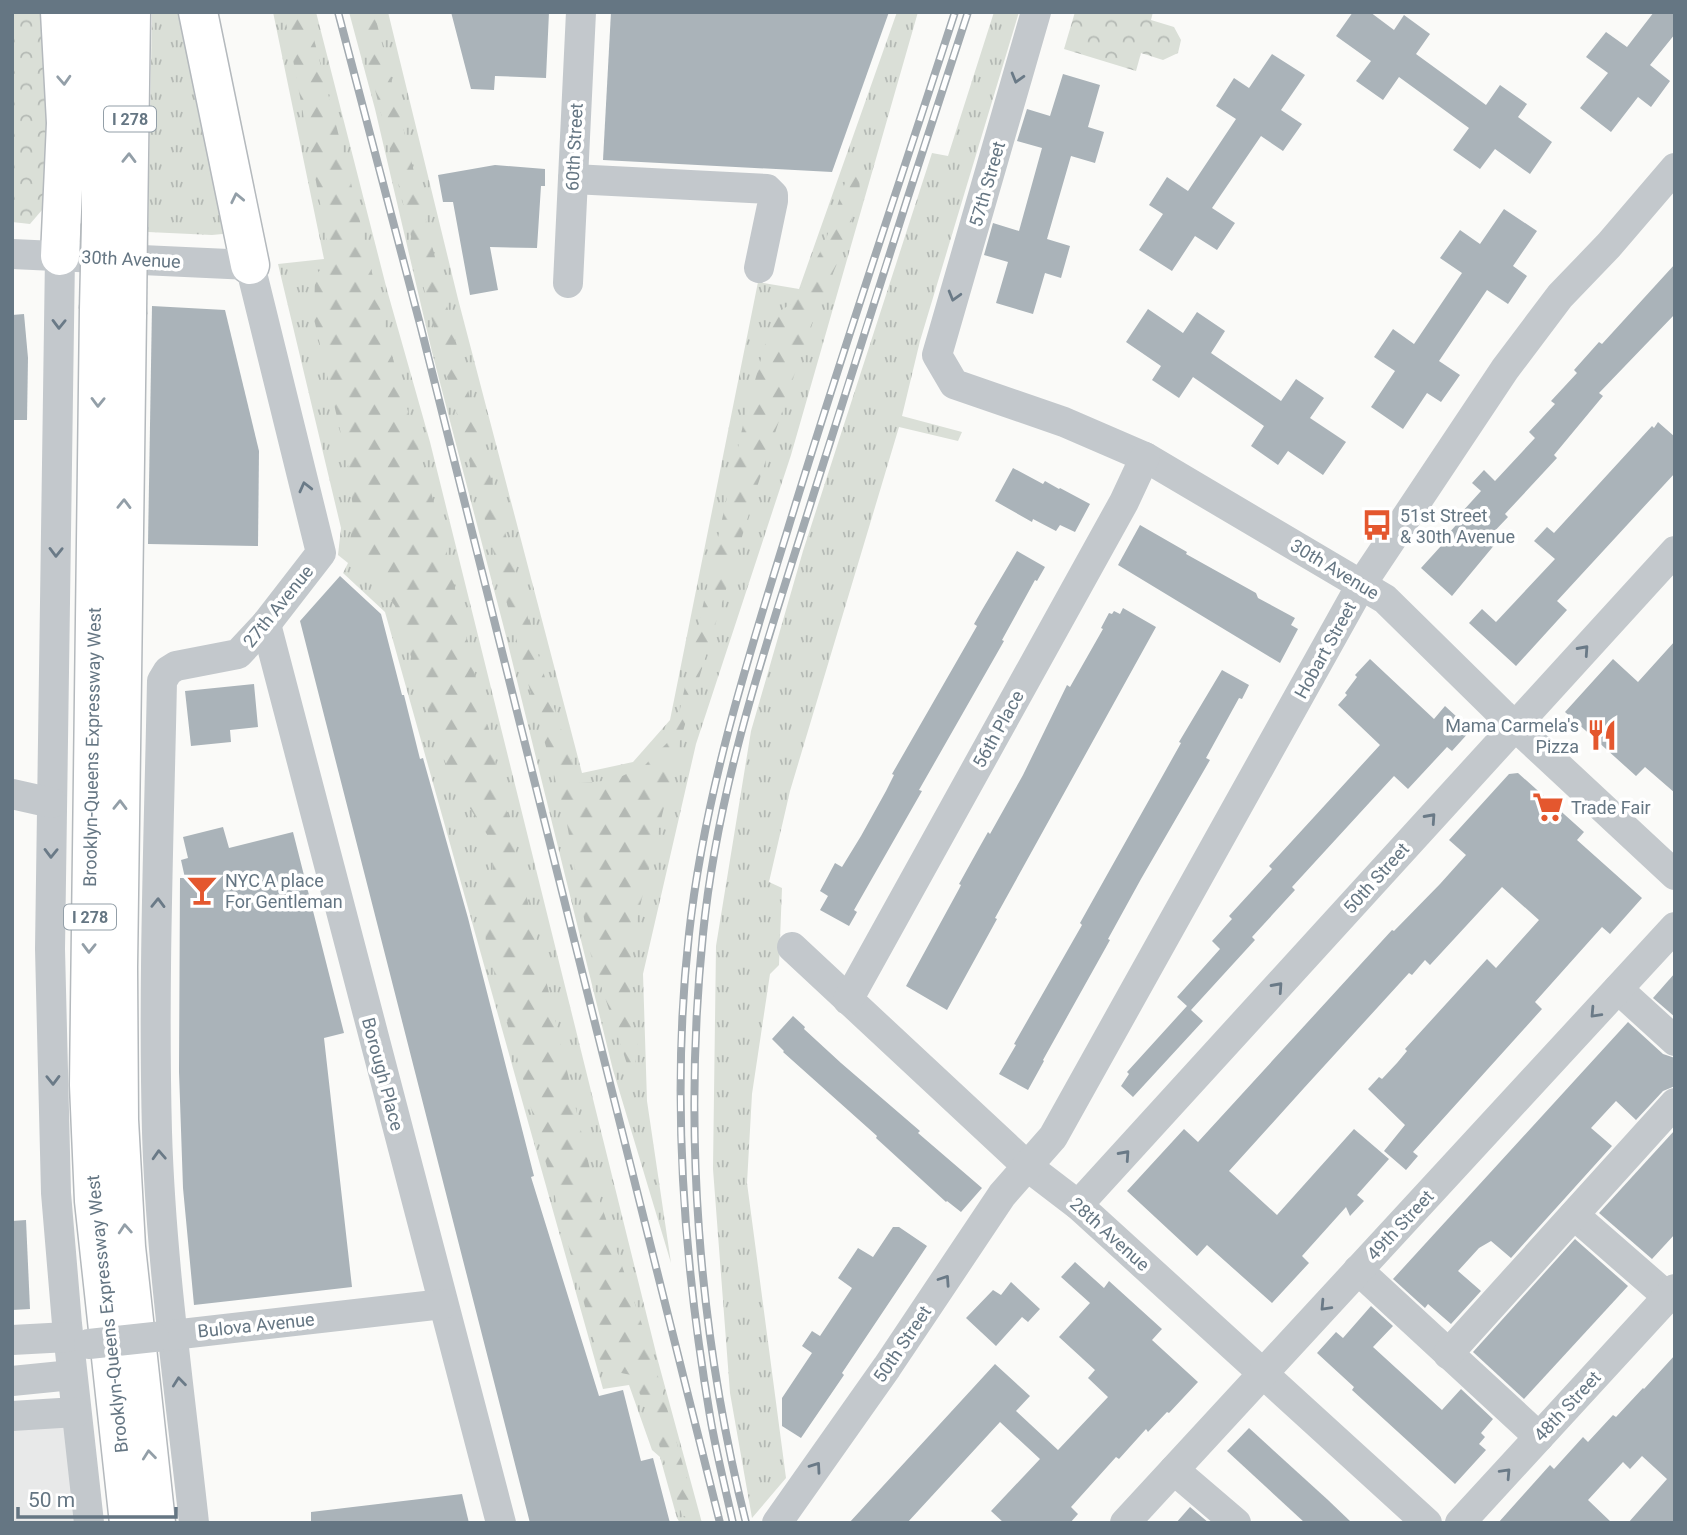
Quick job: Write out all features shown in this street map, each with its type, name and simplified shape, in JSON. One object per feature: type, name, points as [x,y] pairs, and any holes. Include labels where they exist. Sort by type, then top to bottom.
[{"type":"highway","points":[[60,12],[66,123],[60,256]]},
{"type":"highway","name":"Brooklyn-Queens Expressway West","points":[[96,12],[100,103],[114,225]]},
{"type":"highway","name":"Brooklyn-Queens Expressway West","points":[[131,12],[114,225],[113,312],[119,1106],[126,1247],[156,1523]]},
{"type":"highway","points":[[198,12],[250,265]]},
{"type":"highway","name":"Brooklyn-Queens Expressway West","points":[[113,312],[89,972],[89,1111],[99,1262],[128,1523]]},
{"type":"street","name":"60th Street","points":[[568,283],[581,12]]},
{"type":"street","name":"57th Street","points":[[937,355],[1037,12]]},
{"type":"street","name":"Hobart Street","points":[[1027,1166],[1053,1137],[1361,585],[1505,369],[1552,306],[1675,169]]},
{"type":"street","points":[[573,180],[768,189],[773,195],[773,201],[759,268]]},
{"type":"street","name":"30th Avenue","points":[[12,254],[250,265]]},
{"type":"street","name":"Brooklyn-Queens Expressway West","points":[[60,256],[50,949],[56,1193],[75,1351],[76,1412],[89,1523]]},
{"type":"street","name":"27th Avenue","points":[[164,1336],[156,1032],[162,681],[168,671],[191,662],[238,654],[266,624],[321,553],[250,265]]},
{"type":"street","name":"30th Avenue","points":[[937,355],[954,384],[1064,422],[1145,457],[1385,599],[1515,726],[1675,875]]},
{"type":"street","name":"56th Place","points":[[848,1000],[1124,502],[1145,457]]},
{"type":"street","name":"50th Street","points":[[1078,1205],[1675,551]]},
{"type":"street","name":"Borough Place","points":[[266,624],[501,1523]]},
{"type":"street","points":[[12,794],[52,803]]},
{"type":"street","name":"49th Street","points":[[1125,1523],[1675,927]]},
{"type":"street","name":"28th Avenue","points":[[792,947],[1027,1166],[1078,1205],[1427,1523]]},
{"type":"street","points":[[1618,989],[1675,1041]]},
{"type":"street","points":[[1448,1354],[1675,1103]]},
{"type":"street","name":"50th Street","points":[[777,1523],[887,1367],[1002,1195],[1027,1166]]},
{"type":"street","points":[[1574,1215],[1671,1293]]},
{"type":"street","points":[[1358,1270],[1539,1437]]},
{"type":"street","name":"48th Street","points":[[1460,1523],[1671,1293]]},
{"type":"street","name":"Bulova Avenue","points":[[75,1351],[164,1336],[443,1304]]},
{"type":"street","points":[[164,1336],[194,1523]]},
{"type":"street","points":[[12,1340],[75,1351]]},
{"type":"street","points":[[12,1381],[75,1351]]},
{"type":"street","points":[[12,1416],[76,1412]]},
{"type":"street","points":[[1174,1470],[1236,1523]]},
{"type":"shaded area","points":[[66,1424],[77,1523],[12,1523],[12,1429]]},
{"type":"green space","points":[[12,12],[50,12],[54,196],[30,224],[12,222]]},
{"type":"green space","points":[[152,12],[181,12],[233,233],[212,235],[148,232]]},
{"type":"green space","points":[[273,12],[316,12],[387,290],[430,442],[658,1361],[702,1523],[680,1523],[677,1518],[660,1457],[652,1450],[629,1385],[603,1389],[385,612],[343,573],[348,563],[338,555],[341,528],[278,264],[324,259]]},
{"type":"green space","points":[[284,12],[307,12],[388,341],[440,524],[592,1178],[650,1348],[694,1504],[693,1515],[688,1518],[682,1515],[648,1411],[631,1375],[602,1369],[486,943],[483,908],[494,878],[490,839],[456,787],[443,757],[395,606],[376,579],[348,551],[354,518],[348,464],[314,319],[315,277],[330,256]]},
{"type":"green space","points":[[349,12],[388,12],[458,299],[582,773],[633,762],[670,720],[758,282],[799,289],[897,12],[918,12],[791,455],[696,744],[643,974],[647,1101],[671,1263],[613,1070]]},
{"type":"green space","points":[[356,12],[374,12],[518,581],[547,683],[580,783],[614,780],[645,765],[668,742],[678,718],[745,416],[773,316],[792,303],[824,245],[847,177],[859,175],[860,193],[841,254],[810,328],[758,484],[680,741],[635,927],[629,1010],[638,1042],[635,1066],[628,1067],[590,952],[565,813],[428,305]]},
{"type":"green space","points":[[994,12],[1019,12],[920,341],[902,416],[962,432],[958,441],[899,427],[790,791],[769,882],[782,888],[779,965],[770,974],[752,1094],[747,1183],[786,1478],[752,1518],[730,1393],[713,1169],[716,946],[751,731],[803,551],[932,153],[948,156]]},
{"type":"green space","points":[[1075,12],[1153,12],[1151,20],[1174,27],[1181,40],[1178,53],[1163,60],[1141,53],[1136,71],[1064,49]]},
{"type":"building","points":[[451,12],[549,12],[546,78],[495,76],[494,90],[471,89]]},
{"type":"building","points":[[611,12],[889,12],[832,172],[603,160]]},
{"type":"building","points":[[1353,12],[1370,12],[1394,30],[1404,15],[1430,34],[1416,54],[1486,105],[1500,85],[1527,104],[1518,117],[1552,142],[1530,174],[1495,149],[1480,169],[1453,150],[1469,128],[1399,77],[1383,100],[1356,81],[1371,61],[1336,36]]},
{"type":"building","points":[[1654,12],[1675,12],[1675,34],[1650,65],[1670,81],[1651,107],[1638,97],[1611,132],[1580,108],[1608,73],[1586,57],[1606,32],[1627,47]]},
{"type":"building","points":[[1272,54],[1305,75],[1281,110],[1302,124],[1283,151],[1261,136],[1212,208],[1235,223],[1217,250],[1195,236],[1172,271],[1139,250],[1163,214],[1149,205],[1167,177],[1188,191],[1236,119],[1216,106],[1234,78],[1249,88]]},
{"type":"building","points":[[1063,74],[1100,85],[1088,127],[1104,132],[1095,163],[1071,156],[1047,239],[1070,246],[1061,278],[1045,273],[1033,314],[996,303],[1008,262],[984,255],[993,223],[1019,231],[1042,148],[1017,141],[1027,109],[1050,116]]},
{"type":"building","points":[[495,165],[545,169],[545,186],[541,186],[537,248],[490,247],[498,290],[470,295],[453,202],[443,202],[438,175]]},
{"type":"building","points":[[1504,209],[1537,231],[1513,266],[1527,276],[1508,304],[1487,290],[1439,361],[1460,375],[1441,402],[1427,393],[1403,429],[1371,407],[1395,371],[1374,357],[1393,329],[1414,344],[1462,273],[1440,258],[1460,230],[1480,244]]},
{"type":"building","points":[[1675,264],[1675,314],[1599,393],[1603,396],[1554,455],[1557,458],[1505,514],[1508,517],[1489,537],[1496,543],[1452,596],[1421,568],[1451,535],[1449,533],[1465,515],[1462,512],[1481,491],[1472,483],[1484,470],[1495,481],[1535,438],[1529,432],[1555,404],[1551,401],[1577,373],[1574,370],[1599,342],[1602,344]]},
{"type":"building","points":[[152,306],[225,310],[259,451],[258,546],[148,544]]},
{"type":"building","points":[[1148,309],[1183,333],[1197,312],[1225,331],[1211,353],[1281,401],[1296,379],[1324,398],[1310,418],[1346,442],[1323,475],[1288,451],[1278,465],[1251,446],[1264,426],[1193,377],[1179,398],[1152,380],[1161,366],[1126,342]]},
{"type":"building","points":[[24,314],[28,358],[27,420],[12,420],[12,315]]},
{"type":"building","points":[[1658,422],[1675,437],[1675,473],[1557,601],[1567,610],[1516,666],[1469,623],[1482,609],[1496,622],[1555,559],[1534,541],[1547,527],[1554,533]]},
{"type":"building","points":[[1013,468],[1090,504],[1075,532],[1060,525],[1056,531],[1033,519],[1032,522],[995,501]]},
{"type":"building","points":[[1140,525],[1295,618],[1291,625],[1298,629],[1280,663],[1118,565]]},
{"type":"building","points":[[1017,551],[1045,567],[1037,581],[1035,580],[1002,640],[1004,641],[919,790],[922,791],[854,910],[857,912],[849,926],[820,910],[828,896],[820,891],[835,863],[842,867],[861,836],[894,775],[892,774],[977,626],[974,624]]},
{"type":"building","points":[[340,576],[381,614],[420,759],[423,758],[468,918],[534,1176],[531,1177],[599,1396],[623,1390],[641,1461],[653,1458],[670,1523],[530,1523],[300,621]]},
{"type":"building","points":[[1123,608],[1156,627],[947,1010],[906,986],[959,889],[959,884],[1023,775],[1067,685],[1070,687],[1103,629],[1101,628],[1109,613],[1114,611],[1120,614]]},
{"type":"building","points":[[1675,641],[1675,793],[1645,767],[1636,776],[1565,712],[1613,659],[1638,682]]},
{"type":"building","points":[[1370,659],[1434,719],[1445,706],[1471,730],[1452,751],[1447,747],[1408,789],[1394,776],[1370,802],[1292,887],[1295,890],[1252,937],[1255,940],[1191,1010],[1203,1021],[1133,1097],[1121,1086],[1129,1074],[1127,1072],[1187,1006],[1177,997],[1220,949],[1212,941],[1232,919],[1229,916],[1272,869],[1269,866],[1380,745],[1338,705],[1347,695],[1345,693],[1357,677],[1355,675]]},
{"type":"building","points":[[1222,670],[1249,685],[1206,758],[1210,760],[1141,879],[1028,1090],[999,1074],[1181,743],[1179,742]]},
{"type":"building","points":[[254,684],[258,727],[230,730],[231,742],[191,746],[185,691]]},
{"type":"building","points":[[1518,773],[1584,832],[1577,840],[1642,898],[1610,934],[1602,927],[1535,1002],[1542,1009],[1413,1152],[1418,1156],[1406,1170],[1384,1151],[1405,1125],[1368,1089],[1397,1063],[1407,1051],[1405,1049],[1487,959],[1496,968],[1539,920],[1502,887],[1430,965],[1425,960],[1412,975],[1409,973],[1229,1171],[1277,1215],[1354,1129],[1389,1159],[1357,1195],[1364,1201],[1350,1216],[1346,1207],[1302,1256],[1309,1263],[1272,1303],[1207,1245],[1197,1256],[1127,1191],[1184,1129],[1198,1142],[1392,930],[1394,931],[1440,884],[1466,855],[1449,840],[1509,774]]},
{"type":"building","points":[[223,827],[229,848],[293,832],[344,1033],[324,1038],[352,1287],[194,1305],[183,1188],[179,1072],[180,878],[185,878],[181,860],[188,858],[183,837]]},
{"type":"building","points":[[1675,973],[1675,1017],[1653,998]]},
{"type":"building","points":[[793,1016],[841,1063],[982,1188],[961,1212],[946,1202],[783,1052],[772,1039]]},
{"type":"building","points":[[1628,1022],[1663,1054],[1675,1058],[1675,1086],[1663,1091],[1636,1120],[1616,1101],[1591,1128],[1612,1146],[1511,1258],[1491,1241],[1479,1248],[1458,1271],[1481,1291],[1451,1324],[1428,1304],[1425,1308],[1393,1279]]},
{"type":"building","points":[[1674,1131],[1675,1234],[1652,1259],[1599,1213]]},
{"type":"building","points":[[26,1220],[30,1309],[12,1310],[12,1221]]},
{"type":"building","points":[[893,1227],[899,1227],[927,1246],[801,1438],[782,1426],[782,1398],[812,1353],[802,1346],[812,1331],[820,1336],[852,1288],[838,1278],[858,1248],[873,1257]]},
{"type":"building","points":[[1575,1239],[1628,1286],[1524,1399],[1473,1352]]},
{"type":"building","points":[[1075,1262],[1104,1288],[1109,1281],[1162,1329],[1152,1340],[1198,1382],[1148,1432],[1146,1429],[1119,1459],[1116,1457],[1071,1507],[1078,1514],[1070,1523],[1004,1523],[991,1511],[1040,1459],[1000,1422],[907,1523],[849,1523],[995,1364],[1030,1396],[1016,1411],[1058,1450],[1108,1397],[1088,1378],[1095,1370],[1059,1337],[1090,1303],[1061,1277]]},
{"type":"building","points":[[1011,1282],[1040,1309],[1028,1322],[1022,1317],[996,1346],[966,1318],[993,1290],[1001,1295]]},
{"type":"building","points":[[1371,1306],[1393,1326],[1373,1347],[1442,1410],[1461,1389],[1493,1419],[1481,1433],[1485,1437],[1479,1444],[1486,1450],[1455,1484],[1352,1390],[1354,1387],[1317,1353],[1336,1332],[1343,1338]]},
{"type":"building","points":[[1675,1355],[1675,1523],[1628,1523],[1667,1479],[1642,1456],[1630,1469],[1623,1462],[1588,1500],[1612,1523],[1498,1523],[1550,1465],[1554,1469],[1583,1437],[1588,1442],[1613,1415],[1616,1417],[1644,1389]]},
{"type":"building","points":[[1249,1428],[1352,1523],[1305,1523],[1227,1451]]},
{"type":"building","points":[[462,1494],[469,1523],[311,1523],[311,1512]]},
{"type":"building","points":[[1190,1507],[1209,1523],[1176,1523]]},
{"type":"railway","points":[[338,12],[421,328],[720,1523]]},
{"type":"railway","points":[[733,1523],[712,1429],[701,1356],[683,1176],[681,1055],[689,934],[696,883],[716,781],[756,631],[955,12]]},
{"type":"railway","points":[[746,1523],[716,1378],[699,1230],[695,1156],[697,1008],[710,878],[720,822],[762,658],[968,12]]},
{"type":"place","name":"51st Street & 30th Avenue","points":[[1377,525]]},
{"type":"place","name":"Mama Carmela's Pizza","points":[[1602,735]]},
{"type":"place","name":"Trade Fair","points":[[1548,807]]},
{"type":"place","name":"NYC A place For Gentleman","points":[[202,890]]}]
